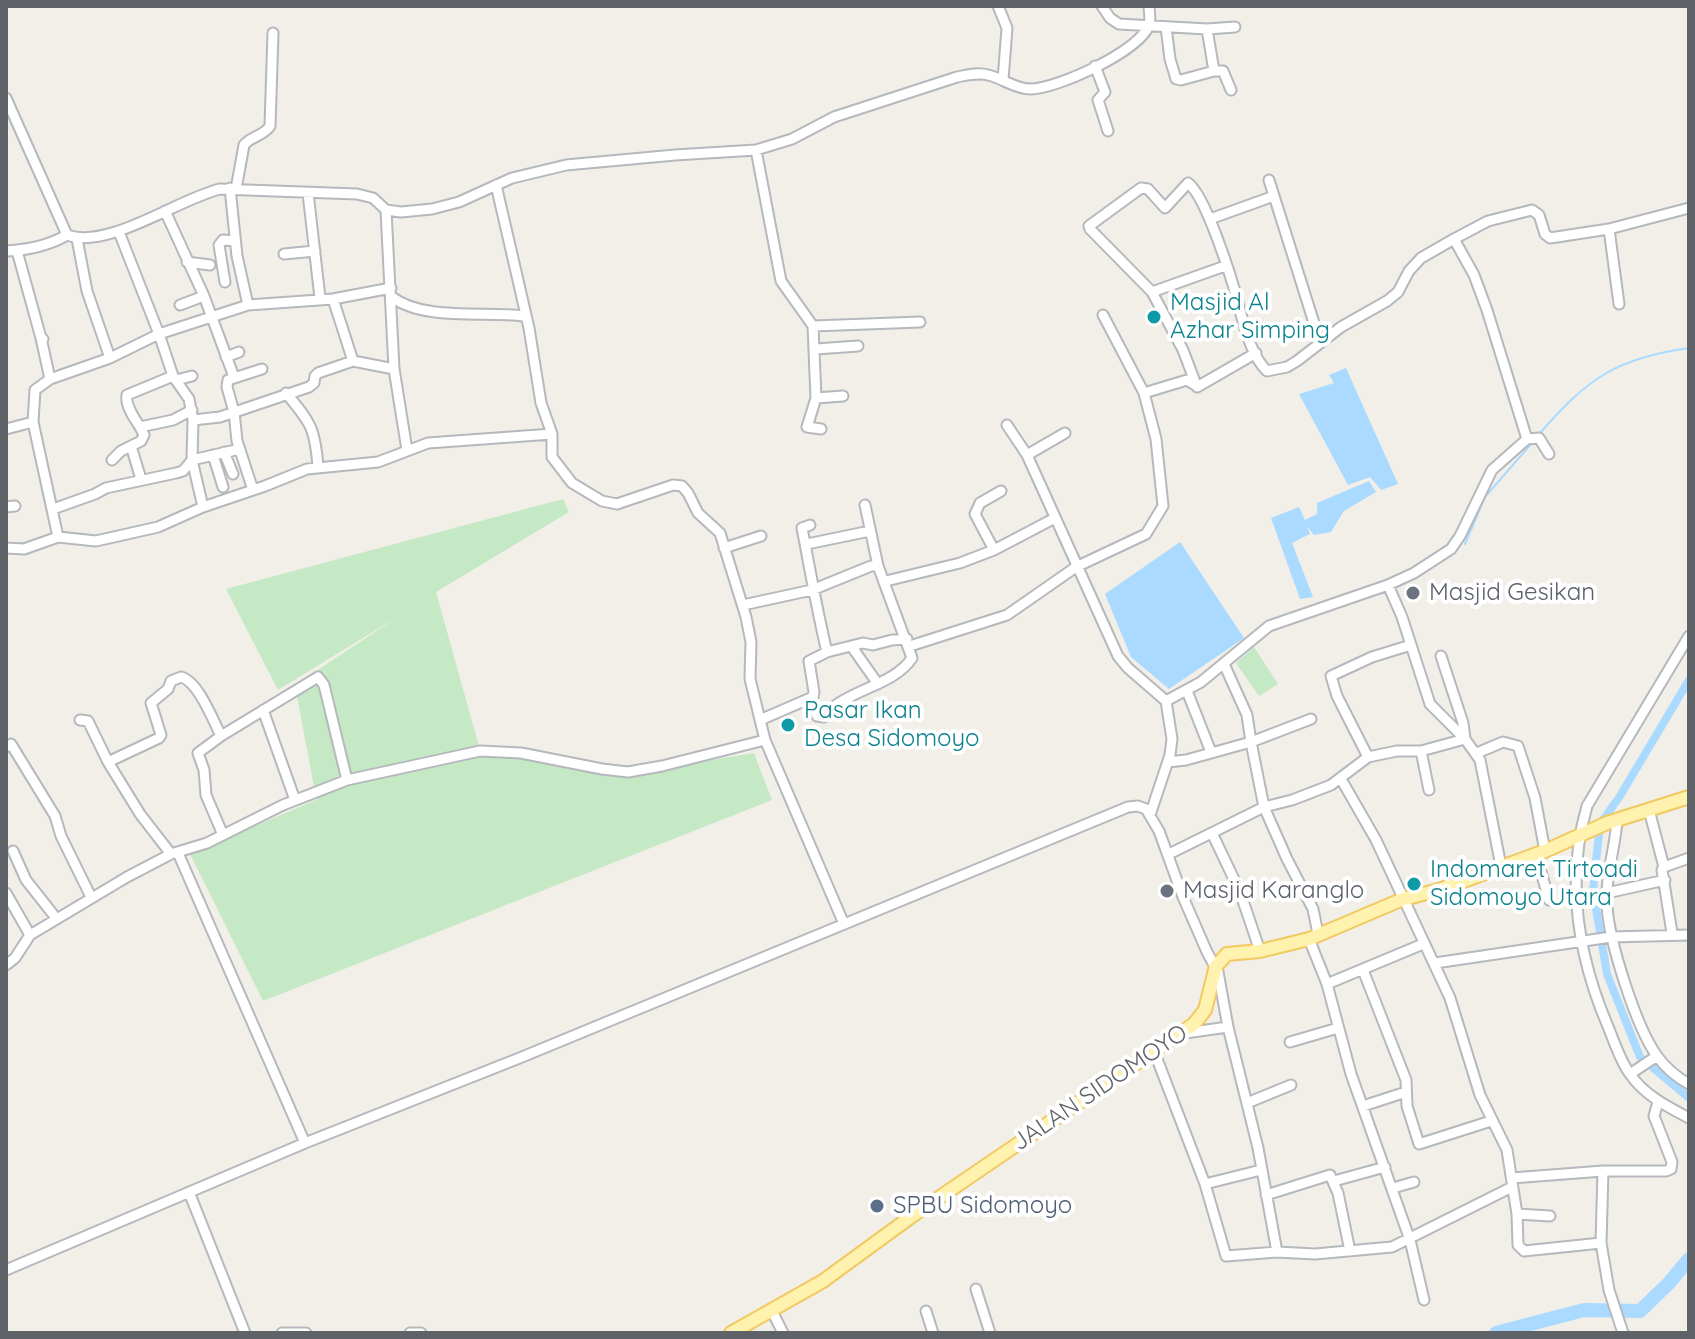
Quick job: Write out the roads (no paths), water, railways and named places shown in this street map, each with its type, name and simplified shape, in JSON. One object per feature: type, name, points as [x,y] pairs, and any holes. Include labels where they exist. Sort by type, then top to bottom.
[{"type":"main road","points":[[1216,966],[1227,954],[1260,951],[1314,936],[1403,899],[1439,890],[1540,852],[1581,833],[1689,797]]},
{"type":"main road","name":"JALAN SIDOMOYO","points":[[731,1333],[823,1281],[912,1216],[1194,1024],[1205,1010],[1216,966]]},
{"type":"street","points":[[998,6],[1007,28],[1003,80]]},
{"type":"street","points":[[1102,6],[1113,21],[1149,18],[1166,27],[1235,27]]},
{"type":"street","points":[[386,210],[432,209],[459,202],[537,170],[566,165],[756,150],[792,139],[834,117],[957,77],[980,73],[1029,89],[1050,86],[1077,77],[1125,49],[1149,18]]},
{"type":"street","points":[[1166,27],[1176,79],[1225,71],[1231,90]]},
{"type":"street","points":[[1207,29],[1214,71]]},
{"type":"street","points":[[248,305],[235,241],[233,189],[244,145],[270,126],[273,33]]},
{"type":"street","points":[[1095,66],[1105,92],[1098,98],[1098,105],[1108,131]]},
{"type":"street","points":[[6,98],[72,237],[110,358]]},
{"type":"street","points":[[756,150],[781,281],[813,326],[816,398],[807,427],[821,429]]},
{"type":"street","points":[[1269,180],[1320,342]]},
{"type":"street","points":[[1197,387],[1183,350],[1152,292],[1089,226],[1141,188],[1148,189],[1165,208],[1188,183],[1194,188],[1210,219],[1243,323],[1264,369],[1271,371],[1297,361],[1341,327],[1387,301],[1398,292],[1409,271],[1421,258],[1488,221],[1532,210],[1539,215],[1545,234],[1550,238],[1609,229],[1689,208]]},
{"type":"street","points":[[496,185],[529,328],[541,403],[552,434],[552,457],[566,477],[609,504],[673,485],[682,486],[698,513],[718,530],[743,605],[751,642],[750,679],[765,740],[844,924]]},
{"type":"street","points":[[6,251],[52,244],[72,237],[119,232],[200,194],[233,189],[364,195],[373,198],[386,210],[394,369],[407,450]]},
{"type":"street","points":[[308,193],[320,298]]},
{"type":"street","points":[[1210,219],[1274,196]]},
{"type":"street","points":[[165,211],[204,296],[234,377]]},
{"type":"street","points":[[1609,229],[1619,304]]},
{"type":"street","points":[[119,232],[174,378],[189,399],[192,460],[203,507]]},
{"type":"street","points":[[1454,239],[1474,275],[1487,310],[1527,439]]},
{"type":"street","points":[[225,282],[219,245],[221,241],[235,241]]},
{"type":"street","points":[[17,251],[44,338],[50,379]]},
{"type":"street","points":[[284,254],[315,251]]},
{"type":"street","points":[[187,262],[210,265]]},
{"type":"street","points":[[1152,292],[1225,266]]},
{"type":"street","points":[[391,292],[405,306],[424,310],[524,316]]},
{"type":"street","points":[[58,537],[33,422],[33,393],[50,379],[110,358],[159,334],[248,305],[391,292]]},
{"type":"street","points":[[180,305],[204,296]]},
{"type":"street","points":[[333,299],[353,361]]},
{"type":"street","points":[[760,720],[811,698],[814,692],[809,661],[827,652],[863,643],[873,645],[892,640],[908,643],[1007,615],[1076,567],[1143,537],[1162,510],[1156,439],[1144,393],[1103,315]]},
{"type":"street","points":[[813,326],[920,322]]},
{"type":"street","points":[[816,349],[858,346]]},
{"type":"street","points":[[226,357],[239,352]]},
{"type":"street","points":[[1197,387],[1256,353]]},
{"type":"street","points":[[140,427],[192,415],[220,417],[313,385],[318,373],[353,361],[394,369]]},
{"type":"street","points":[[253,490],[240,449],[227,387],[228,380],[262,369]]},
{"type":"street","points":[[112,460],[144,437],[126,396],[174,378],[192,376]]},
{"type":"street","points":[[1144,393],[1187,380],[1197,387]]},
{"type":"street","points":[[286,393],[309,421],[316,439],[318,467]]},
{"type":"street","points":[[816,398],[843,396]]},
{"type":"street","points":[[6,429],[33,422]]},
{"type":"street","points":[[1007,425],[1027,455],[1122,663],[1166,701],[1172,739],[1168,762],[1150,815]]},
{"type":"street","points":[[1027,455],[1065,433]]},
{"type":"street","points":[[6,548],[24,549],[58,537],[96,541],[158,527],[203,507],[318,467],[378,462],[438,441],[552,434]]},
{"type":"street","points":[[1166,701],[1187,691],[1269,626],[1414,573],[1451,549],[1492,470],[1527,439],[1539,438],[1549,454]]},
{"type":"street","points":[[131,446],[141,479]]},
{"type":"street","points":[[53,509],[106,488],[183,471],[192,460],[219,451],[240,449]]},
{"type":"street","points":[[219,451],[233,474]]},
{"type":"street","points":[[219,451],[223,487]]},
{"type":"street","points":[[994,550],[975,514],[980,503],[1001,491]]},
{"type":"street","points":[[811,698],[817,716],[822,718],[832,707],[878,684],[911,661],[908,643],[878,566],[865,505]]},
{"type":"street","points":[[886,581],[960,563],[994,550],[1055,518]]},
{"type":"street","points":[[810,525],[802,528],[812,590],[827,652]]},
{"type":"street","points":[[807,544],[870,531]]},
{"type":"street","points":[[724,548],[761,536]]},
{"type":"street","points":[[743,605],[812,590],[878,566]]},
{"type":"street","points":[[1388,585],[1411,645],[1424,693],[1430,704],[1477,753],[1483,768],[1501,866]]},
{"type":"street","points":[[1689,636],[1587,806],[1574,887],[1575,915],[1604,1017],[1632,1073],[1658,1102],[1689,1118]]},
{"type":"street","points":[[1368,757],[1337,696],[1331,676],[1372,657],[1411,645]]},
{"type":"street","points":[[852,647],[878,684]]},
{"type":"street","points":[[1441,656],[1463,723],[1465,739]]},
{"type":"street","points":[[1224,664],[1247,715],[1264,807],[1313,909],[1314,936],[1338,1028],[1410,1240],[1424,1300]]},
{"type":"street","points":[[108,762],[159,738],[161,735],[151,703],[168,689],[171,681],[181,677],[189,679],[221,736]]},
{"type":"street","points":[[223,835],[206,795],[199,752],[318,677],[322,680],[347,780]]},
{"type":"street","points":[[1187,691],[1211,752]]},
{"type":"street","points":[[263,710],[295,800]]},
{"type":"street","points":[[1168,762],[1251,742],[1311,719]]},
{"type":"street","points":[[80,720],[88,721],[108,762],[140,814],[175,854],[305,1143]]},
{"type":"street","points":[[1169,854],[1264,807],[1314,793],[1341,779],[1353,766],[1368,757],[1397,751],[1421,751],[1465,739]]},
{"type":"street","points":[[6,965],[15,958],[30,935],[91,897],[175,854],[347,780],[480,751],[521,753],[628,772],[765,740]]},
{"type":"street","points":[[1477,753],[1503,742],[1518,746],[1535,798],[1549,900]]},
{"type":"street","points":[[11,747],[55,816],[61,836],[91,897]]},
{"type":"street","points":[[1421,751],[1429,790]]},
{"type":"street","points":[[1341,779],[1376,840],[1454,1009],[1472,1076],[1507,1150],[1520,1250],[1601,1243]]},
{"type":"street","points":[[6,1270],[305,1143],[1128,807],[1138,806],[1150,815],[1169,854],[1183,897],[1207,952],[1216,966],[1277,1252]]},
{"type":"street","points":[[1649,810],[1664,867],[1672,933]]},
{"type":"street","points":[[1612,822],[1607,938],[1653,1058],[1689,1084]]},
{"type":"street","points":[[1212,833],[1240,892],[1260,951]]},
{"type":"street","points":[[13,851],[26,880],[56,918]]},
{"type":"street","points":[[1664,867],[1689,858]]},
{"type":"street","points":[[1607,893],[1665,880]]},
{"type":"street","points":[[6,893],[30,935]]},
{"type":"street","points":[[1435,963],[1607,938],[1672,933],[1689,935]]},
{"type":"street","points":[[1327,984],[1423,944]]},
{"type":"street","points":[[1363,970],[1406,1080],[1407,1106],[1419,1144],[1491,1121]]},
{"type":"street","points":[[1182,1033],[1228,1027]]},
{"type":"street","points":[[1290,1042],[1338,1028]]},
{"type":"street","points":[[1154,1051],[1205,1184],[1226,1256],[1277,1252],[1315,1254],[1392,1247],[1410,1240],[1512,1182],[1603,1171],[1666,1171],[1671,1169],[1672,1162],[1654,1116],[1658,1102]]},
{"type":"street","points":[[1632,1073],[1653,1058]]},
{"type":"street","points":[[1247,1103],[1291,1085]]},
{"type":"street","points":[[1363,1106],[1406,1092]]},
{"type":"street","points":[[1334,1181],[1385,1167]]},
{"type":"street","points":[[1205,1184],[1261,1170]]},
{"type":"street","points":[[1603,1171],[1601,1243],[1609,1290],[1623,1333]]},
{"type":"street","points":[[1266,1195],[1330,1175],[1350,1251]]},
{"type":"street","points":[[1393,1188],[1414,1182]]},
{"type":"street","points":[[189,1192],[245,1333]]},
{"type":"street","points":[[1517,1214],[1550,1216]]},
{"type":"street","points":[[976,1289],[990,1333]]},
{"type":"street","points":[[772,1311],[783,1333]]},
{"type":"street","points":[[926,1311],[933,1333]]},
{"type":"street","points":[[282,1333],[306,1333]]},
{"type":"street","points":[[410,1333],[421,1333]]},
{"type":"water","points":[[1346,368],[1398,484],[1381,490],[1370,477],[1348,485],[1299,394],[1334,383],[1329,375]]},
{"type":"water","points":[[1369,481],[1376,492],[1344,511],[1331,532],[1314,535],[1307,526],[1310,534],[1292,543],[1313,597],[1300,599],[1271,518],[1299,507],[1305,520],[1317,514],[1317,503]]},
{"type":"water","points":[[1180,542],[1244,638],[1169,689],[1131,657],[1105,594]]},
{"type":"waterway","points":[[1541,432],[1589,384],[1606,374],[1642,358],[1689,348]]},
{"type":"waterway","points":[[1465,544],[1485,497],[1532,443]]},
{"type":"waterway","points":[[1689,680],[1600,824],[1593,891],[1607,974],[1640,1057],[1689,1098]]},
{"type":"waterway","points":[[1496,1333],[1584,1310],[1640,1311],[1689,1259]]},
{"type":"place","name":"Masjid Al Azhar Simping","points":[[1154,317]]},
{"type":"place","name":"Masjid Gesikan","points":[[1413,593]]},
{"type":"place","name":"Pasar Ikan Desa Sidomoyo","points":[[788,725]]},
{"type":"place","name":"Indomaret Tirtoadi Sidomoyo Utara","points":[[1414,884]]},
{"type":"place","name":"Masjid Karanglo","points":[[1167,891]]},
{"type":"place","name":"SPBU Sidomoyo","points":[[877,1206]]}]
